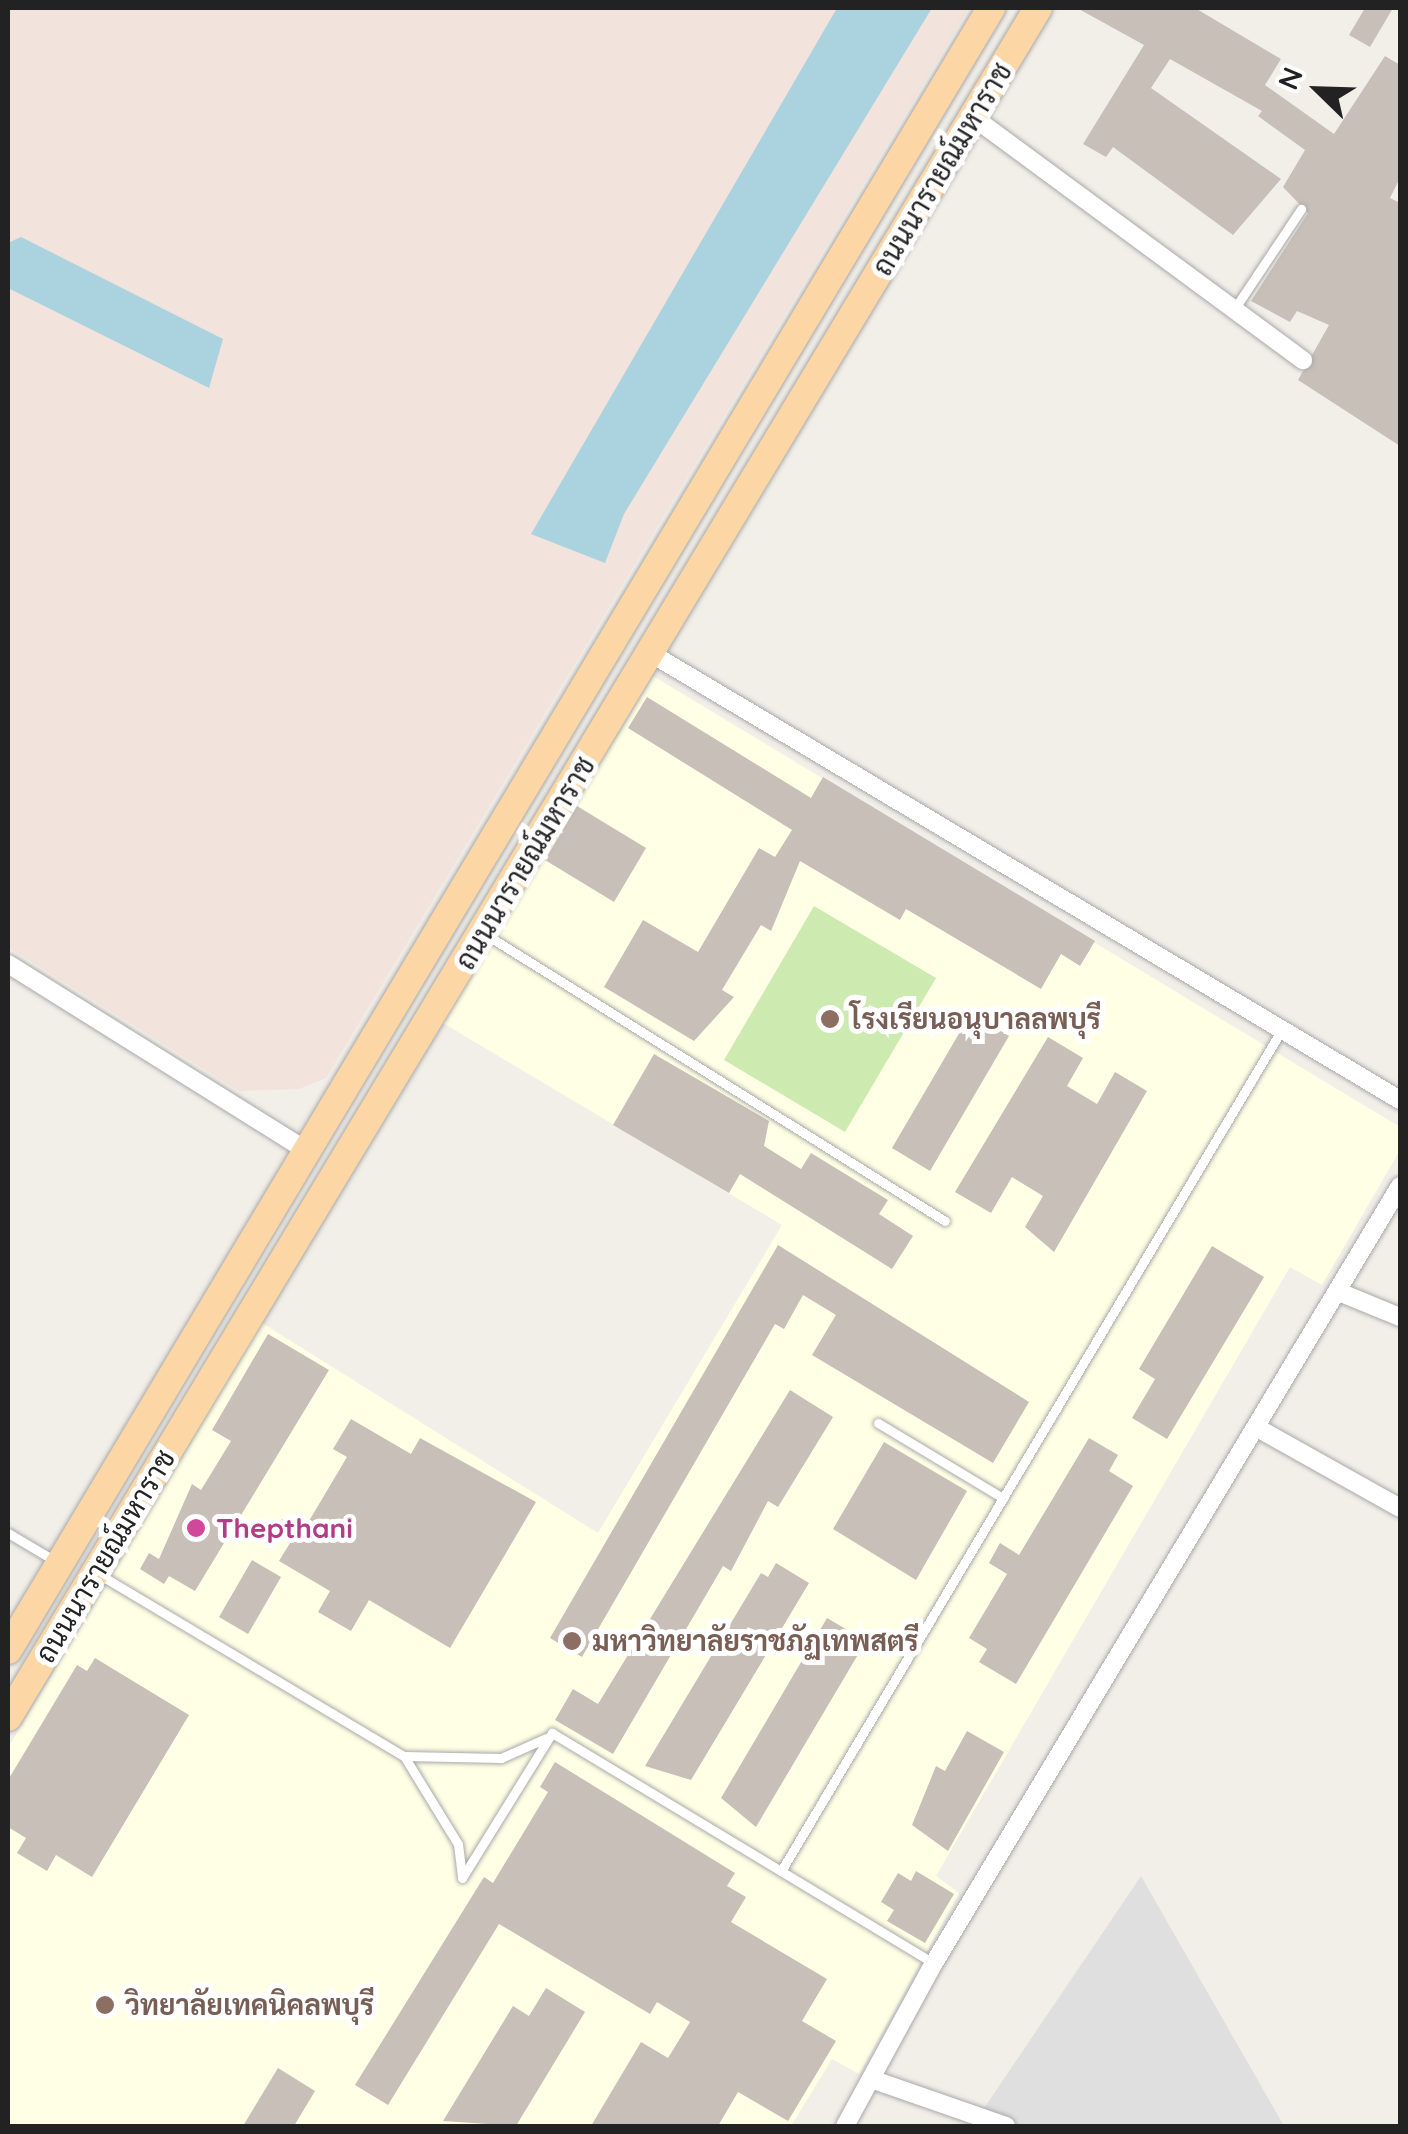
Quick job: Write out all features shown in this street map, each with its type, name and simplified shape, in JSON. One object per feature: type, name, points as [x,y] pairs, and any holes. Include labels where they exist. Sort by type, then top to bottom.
[{"type":"main road","name":"ถนนนารายณ์มหาราช","points":[[8,1650],[991,8]]},
{"type":"main road","name":"ถนนนารายณ์มหาราช","points":[[8,1716],[652,654],[1038,8]]},
{"type":"street","points":[[973,117],[1232,312],[1303,360]]},
{"type":"street","points":[[652,654],[1400,1100]]},
{"type":"street","points":[[8,964],[306,1151]]},
{"type":"street","points":[[846,2126],[934,1963],[1261,1430],[1400,1186]]},
{"type":"street","points":[[1340,1292],[1400,1317]]},
{"type":"street","points":[[1261,1430],[1400,1508]]},
{"type":"street","points":[[872,2079],[1006,2126]]},
{"type":"lane","points":[[1232,312],[1302,209]]},
{"type":"lane","points":[[483,933],[945,1221]]},
{"type":"lane","points":[[780,1871],[1281,1031]]},
{"type":"lane","points":[[878,1423],[1002,1498]]},
{"type":"lane","points":[[8,1533],[59,1564]]},
{"type":"lane","points":[[95,1572],[404,1756],[458,1844],[462,1878],[552,1733]]},
{"type":"lane","points":[[404,1756],[502,1758],[552,1733]]},
{"type":"lane","points":[[552,1733],[934,1963]]},
{"type":"shaded area","points":[[8,8],[969,8],[326,1078],[299,1089],[239,1091],[8,947]]},
{"type":"shaded area","name":"มหาวิทยาลัยราชภัฏเทพสตรี","points":[[653,676],[1400,1127],[1400,1150],[1322,1285],[1290,1267],[936,1876],[959,1893],[859,2074],[832,2059],[791,2126],[8,2126],[8,1748],[262,1323],[598,1533],[782,1225],[443,1023]]},
{"type":"shaded area","points":[[1141,1876],[1284,2126],[972,2126]]},
{"type":"green space","points":[[814,906],[936,978],[845,1132],[724,1060]]},
{"type":"water","points":[[837,8],[932,8],[624,514],[605,563],[531,534]]},
{"type":"water","points":[[21,237],[223,339],[209,388],[8,288],[8,243]]},
{"type":"building","points":[[1077,8],[1195,8],[1281,59],[1265,85],[1334,134],[1385,56],[1400,65],[1400,178],[1390,198],[1400,203],[1400,446],[1298,380],[1329,325],[1297,311],[1290,322],[1251,301],[1308,213],[1283,187],[1305,150],[1258,116],[1262,111],[1170,59],[1151,88],[1281,179],[1233,235],[1113,147],[1106,157],[1083,144],[1144,45]]},
{"type":"building","points":[[1365,8],[1393,8],[1370,47],[1349,35]]},
{"type":"building","points":[[647,697],[811,798],[823,777],[1095,941],[1080,966],[1061,954],[1041,989],[906,909],[900,920],[800,861],[771,931],[761,925],[722,990],[734,997],[694,1041],[604,987],[643,920],[698,952],[759,848],[775,857],[792,830],[628,728]]},
{"type":"building","points":[[577,806],[646,848],[614,902],[545,860]]},
{"type":"building","points":[[971,1013],[1009,1036],[930,1171],[892,1148]]},
{"type":"building","points":[[1048,1037],[1083,1058],[1067,1086],[1097,1104],[1115,1072],[1147,1091],[1054,1252],[1025,1227],[1043,1196],[1012,1177],[991,1213],[955,1192]]},
{"type":"building","points":[[654,1054],[769,1121],[764,1146],[801,1169],[811,1153],[888,1200],[879,1214],[913,1236],[892,1269],[740,1174],[729,1193],[613,1125]]},
{"type":"building","points":[[778,1245],[1029,1402],[993,1463],[812,1355],[836,1315],[803,1295],[784,1329],[775,1324],[582,1657],[550,1638]]},
{"type":"building","points":[[1212,1246],[1264,1277],[1167,1439],[1132,1418],[1155,1379],[1139,1369]]},
{"type":"building","points":[[268,1334],[329,1370],[195,1591],[169,1576],[164,1584],[140,1569],[149,1553],[159,1559],[192,1484],[201,1490],[231,1441],[212,1430]]},
{"type":"building","points":[[790,1390],[833,1417],[778,1507],[768,1501],[731,1571],[723,1566],[613,1754],[555,1720],[573,1689],[598,1704]]},
{"type":"building","points":[[351,1419],[411,1454],[420,1438],[536,1502],[450,1648],[369,1600],[351,1631],[318,1612],[330,1591],[279,1561],[290,1543],[274,1533],[282,1519],[303,1531],[347,1457],[333,1449]]},
{"type":"building","points":[[1089,1438],[1118,1455],[1109,1471],[1133,1486],[1016,1684],[979,1662],[987,1649],[969,1638],[1007,1574],[989,1563],[1000,1543],[1019,1555]]},
{"type":"building","points":[[884,1442],[967,1491],[916,1580],[833,1529]]},
{"type":"building","points":[[252,1560],[281,1577],[248,1634],[219,1617]]},
{"type":"building","points":[[776,1563],[809,1583],[691,1780],[645,1766],[761,1573],[768,1577]]},
{"type":"building","points":[[827,1618],[866,1641],[756,1827],[721,1798]]},
{"type":"building","points":[[95,1658],[189,1715],[92,1877],[56,1855],[47,1871],[17,1853],[26,1838],[8,1827],[8,1780],[77,1665],[87,1671]]},
{"type":"building","points":[[967,1731],[1004,1752],[948,1851],[912,1825],[936,1766],[945,1771]]},
{"type":"building","points":[[555,1762],[735,1873],[727,1886],[746,1897],[731,1922],[827,1979],[802,2021],[836,2041],[788,2121],[738,2092],[718,2126],[591,2126],[641,2042],[668,2058],[690,2022],[657,2002],[650,2014],[499,1924],[388,2105],[355,2085],[484,1877],[493,1883],[548,1792],[540,1787]]},
{"type":"building","points":[[916,1871],[954,1894],[925,1943],[887,1921],[894,1910],[881,1902],[898,1873],[911,1881]]},
{"type":"building","points":[[546,1988],[585,2012],[516,2126],[443,2121],[513,2006],[529,2016]]},
{"type":"building","points":[[278,2068],[315,2091],[294,2126],[243,2126]]},
{"type":"place","name":"โรงเรียนอนุบาลลพบุรี","points":[[830,1019]]},
{"type":"place","name":"Thepthani","points":[[196,1528]]},
{"type":"place","name":"มหาวิทยาลัยราชภัฏเทพสตรี","points":[[572,1641]]},
{"type":"place","name":"วิทยาลัยเทคนิคลพบุรี","points":[[105,2005]]}]
